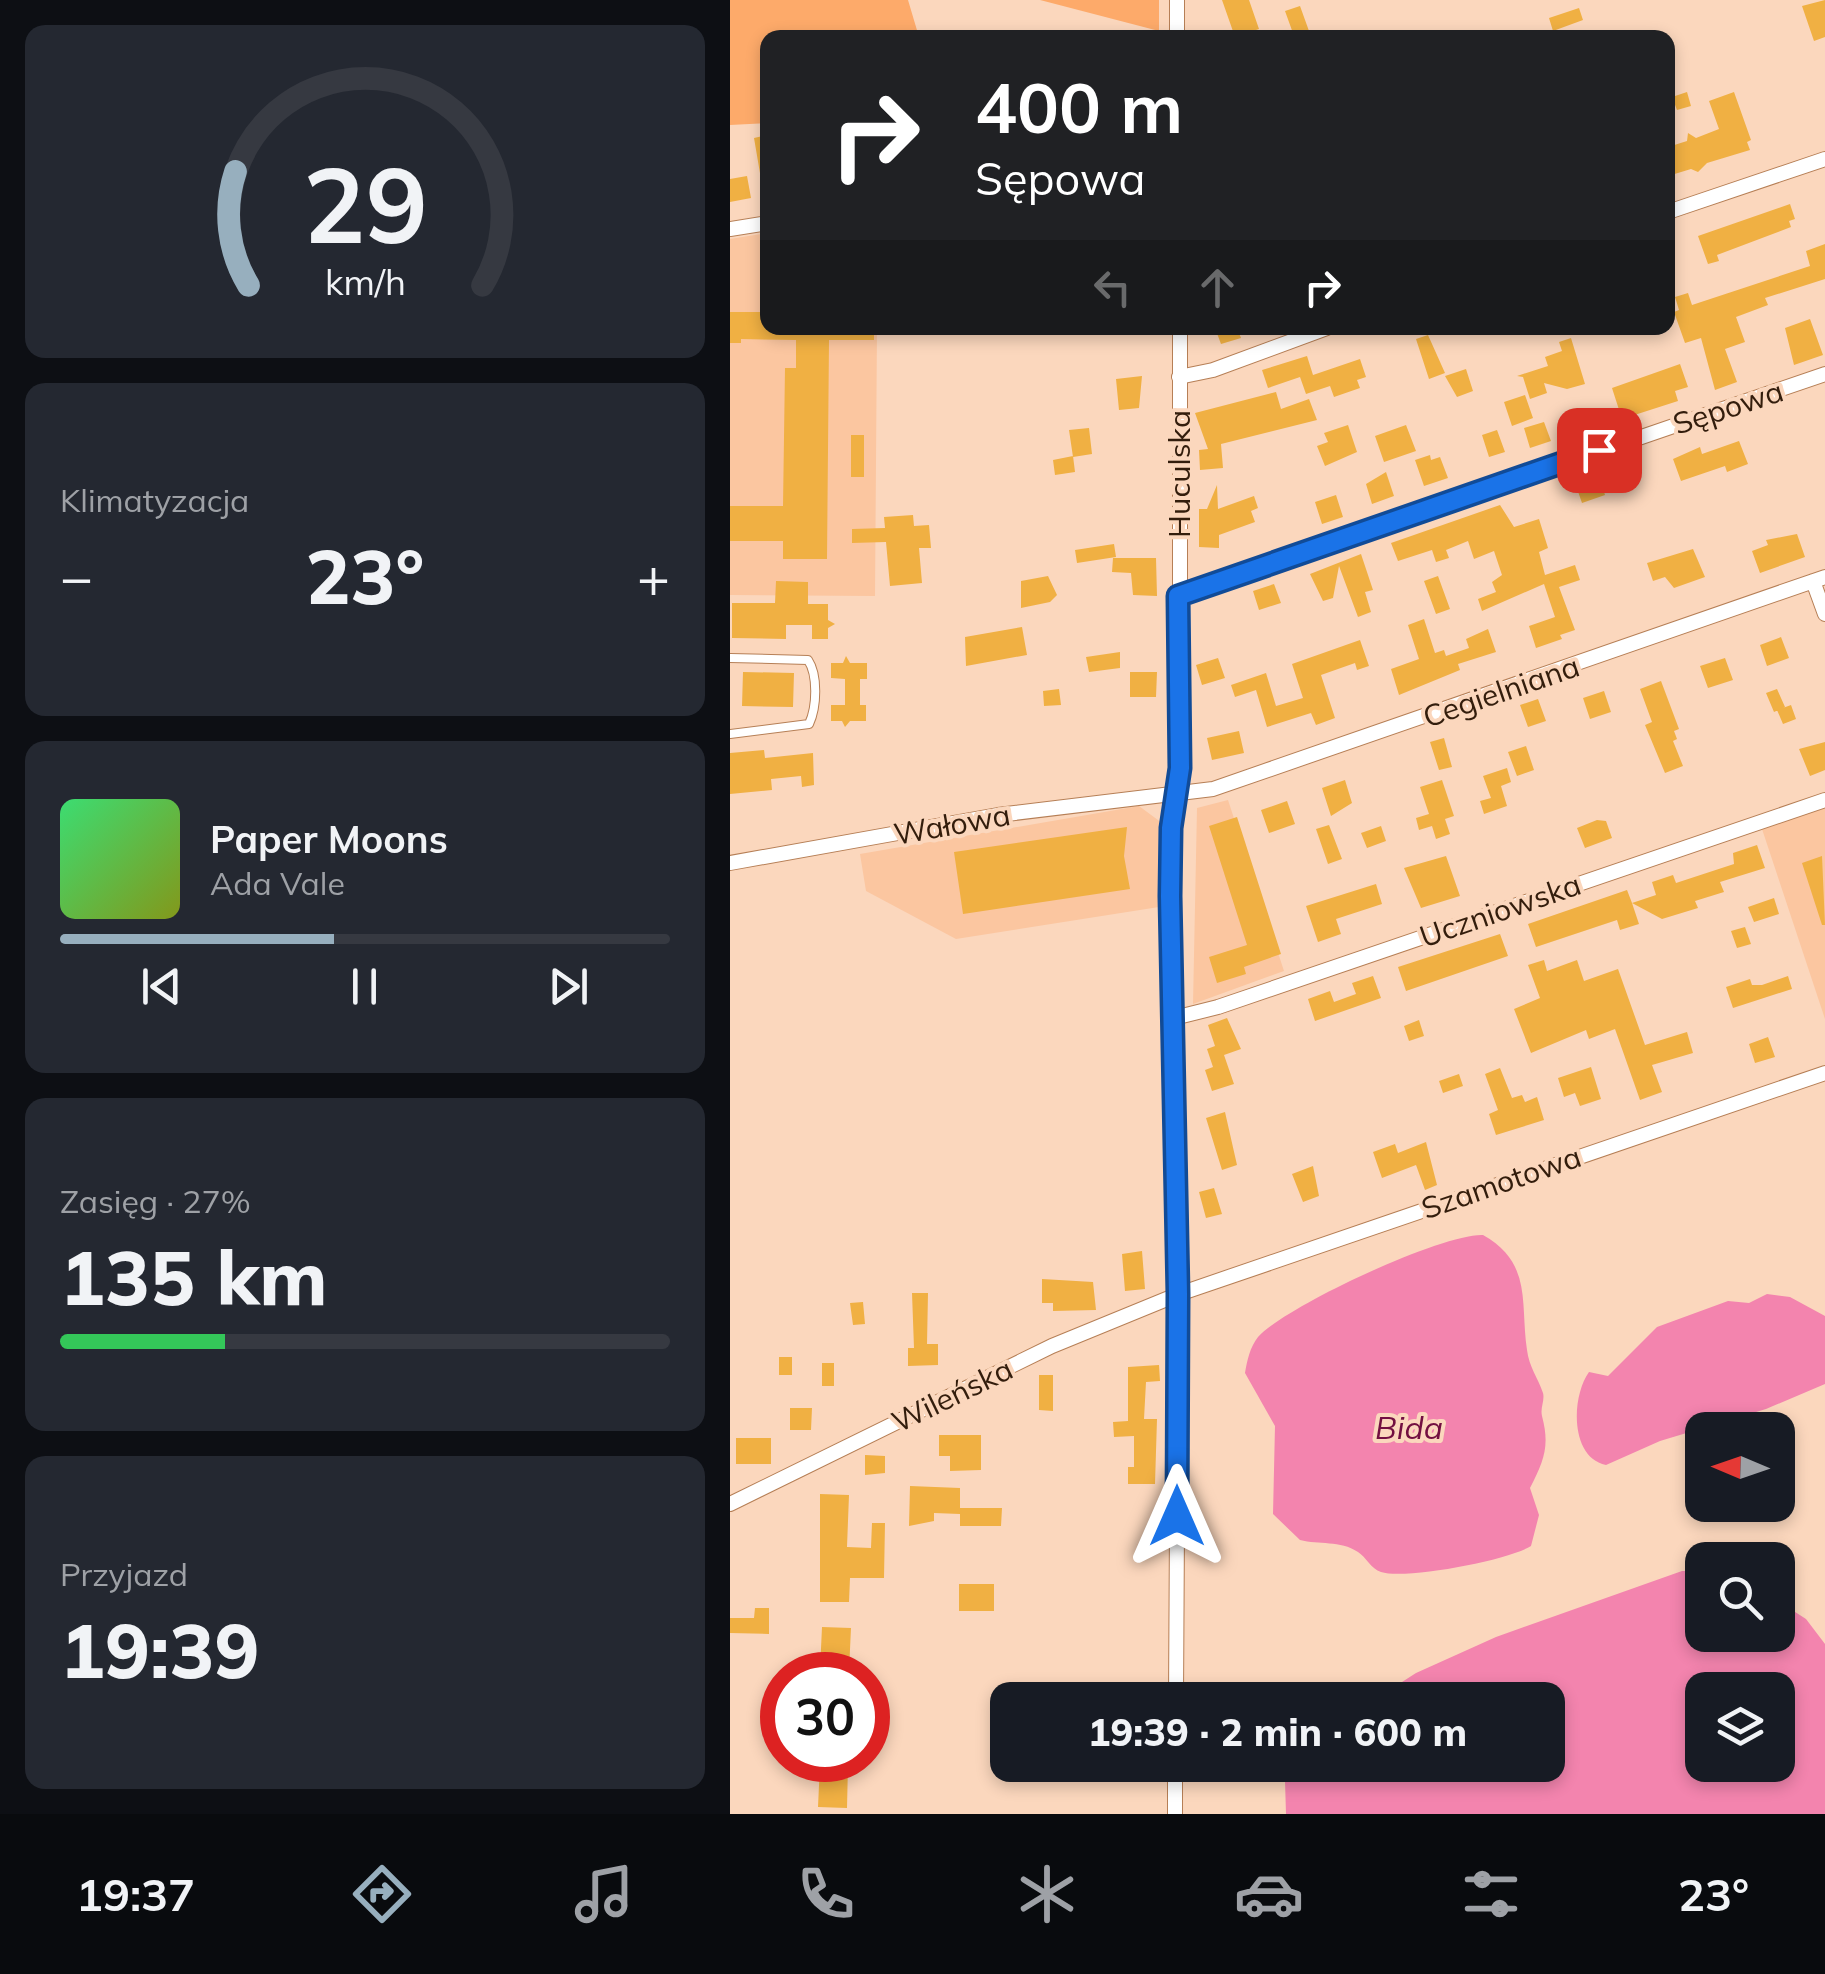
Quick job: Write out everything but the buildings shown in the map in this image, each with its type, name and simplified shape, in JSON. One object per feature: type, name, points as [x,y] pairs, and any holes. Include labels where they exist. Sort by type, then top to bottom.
[{"type":"street","points":[[1177,0],[1177,30]]},
{"type":"street","points":[[1675,210],[1825,159]]},
{"type":"street","points":[[730,229],[760,224]]},
{"type":"street","name":"Huculska","points":[[1176,1682],[1178,1294],[1170,896],[1180,768],[1180,335]]},
{"type":"street","points":[[1179,377],[1213,370],[1309,335]]},
{"type":"street","name":"Sępowa","points":[[1178,596],[1825,374]]},
{"type":"street","points":[[1819,579],[1825,614]]},
{"type":"street","name":"Cegielniana","points":[[1175,796],[1261,775],[1819,579]]},
{"type":"street","name":"Wałowa","points":[[730,863],[998,815],[1175,796]]},
{"type":"street","name":"Uczniowska","points":[[1174,1018],[1825,800]]},
{"type":"street","name":"Szamotowa","points":[[1178,1294],[1825,1073]]},
{"type":"street","name":"Wileńska","points":[[730,1504],[1052,1346],[1178,1294]]},
{"type":"street","points":[[1175,1782],[1175,1814]]},
{"type":"lane","points":[[730,658],[808,660],[813,666],[814,700],[809,724],[730,734]]},
{"type":"shaded area","points":[[730,0],[908,0],[917,30],[760,30],[760,123],[730,125]]},
{"type":"shaded area","points":[[1040,0],[1159,0],[1159,30]]},
{"type":"shaded area","points":[[760,234],[760,335],[877,335],[875,596],[730,595],[730,239]]},
{"type":"shaded area","points":[[1228,800],[1284,971],[1193,1004],[1197,808]]},
{"type":"shaded area","points":[[1139,806],[1162,823],[1159,907],[956,939],[866,891],[860,854]]},
{"type":"shaded area","points":[[1825,807],[1825,1019],[1762,829]]},
{"type":"water","name":"Bida","points":[[1483,1235],[1499,1246],[1517,1272],[1528,1356],[1543,1396],[1545,1445],[1530,1488],[1539,1515],[1531,1546],[1457,1567],[1394,1574],[1377,1570],[1351,1548],[1300,1540],[1273,1514],[1275,1426],[1245,1373],[1255,1341],[1299,1308],[1366,1274],[1435,1246]]},
{"type":"water","points":[[1767,1294],[1790,1297],[1825,1316],[1825,1384],[1756,1412],[1685,1412],[1685,1433],[1606,1465],[1594,1460],[1580,1439],[1577,1425],[1579,1396],[1589,1372],[1608,1376],[1657,1327],[1728,1301],[1749,1303]]},
{"type":"water","points":[[1685,1571],[1685,1652],[1795,1652],[1795,1612],[1806,1619],[1825,1644],[1825,1814],[1286,1814],[1285,1782],[1565,1782],[1565,1682],[1402,1682],[1496,1637]]},
{"type":"route","points":[[1177,1516],[1178,1294],[1170,896],[1171,828],[1180,768],[1178,596],[1599,450]]}]
